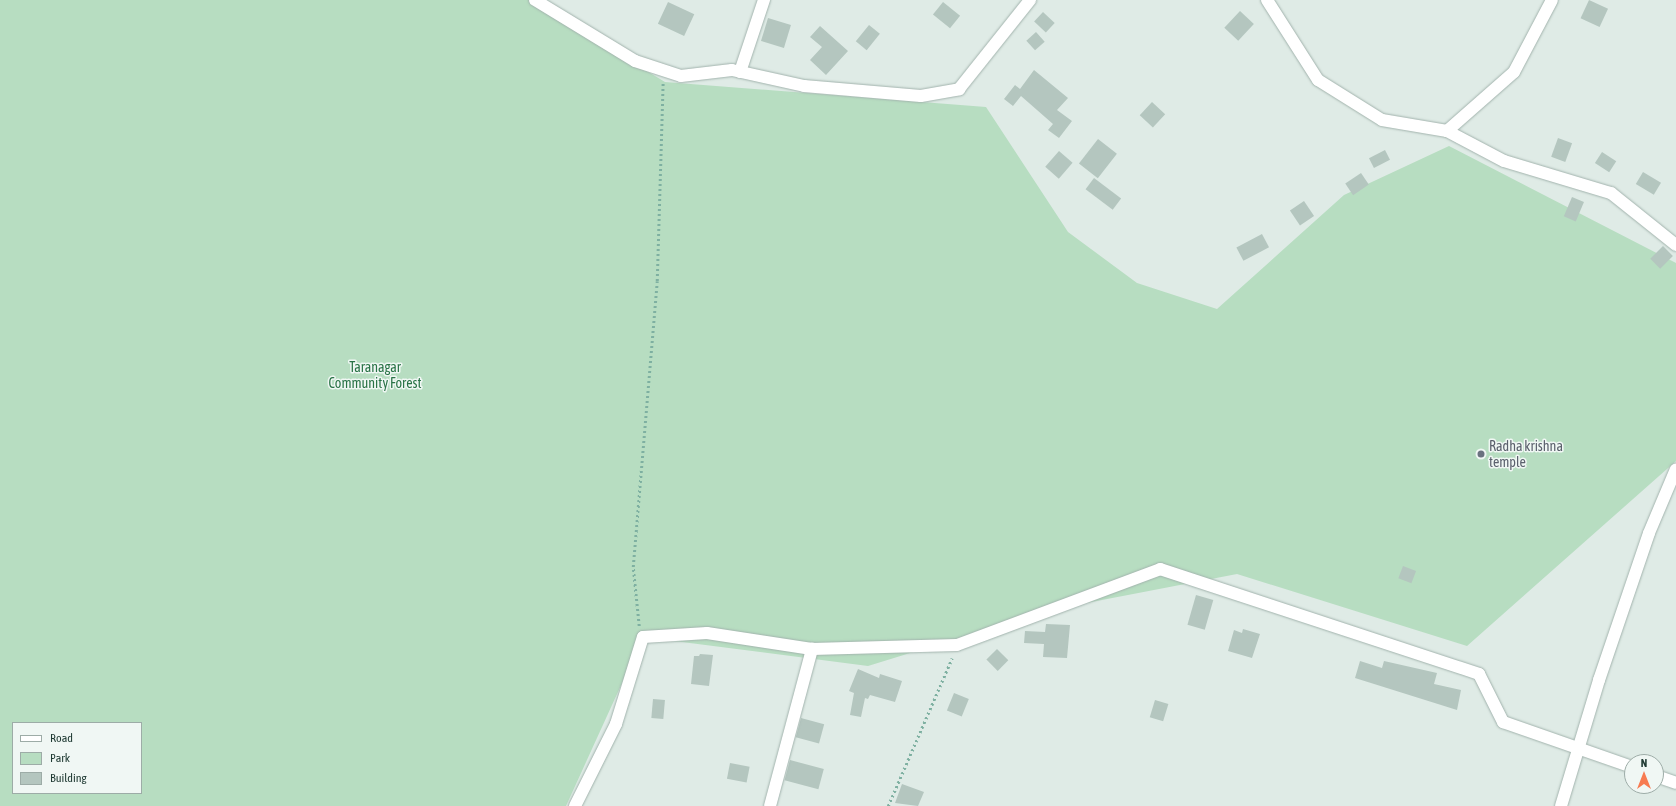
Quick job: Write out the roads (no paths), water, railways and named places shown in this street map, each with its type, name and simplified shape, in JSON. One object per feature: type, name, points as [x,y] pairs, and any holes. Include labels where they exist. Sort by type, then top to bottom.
[{"type":"street","points":[[535,0],[635,61],[681,76],[732,70],[804,86],[913,96],[959,89],[1030,0]]},
{"type":"street","points":[[740,72],[764,0]]},
{"type":"street","points":[[1267,0],[1318,80],[1382,120],[1447,131],[1504,161],[1612,193],[1676,245]]},
{"type":"street","points":[[1447,131],[1514,72],[1552,0]]},
{"type":"street","points":[[1561,806],[1599,680],[1649,533],[1676,468]]},
{"type":"street","points":[[575,806],[616,724],[642,637],[707,633],[812,649],[957,645],[1160,569],[1479,674],[1503,722],[1624,764]]},
{"type":"street","points":[[770,806],[812,649]]},
{"type":"street","points":[[1664,779],[1676,783]]},
{"type":"place","name":"Radha krishna temple","points":[[1481,454]]},
{"type":"park label","name":"Taranagar Community Forest","points":[[375,376]]}]
